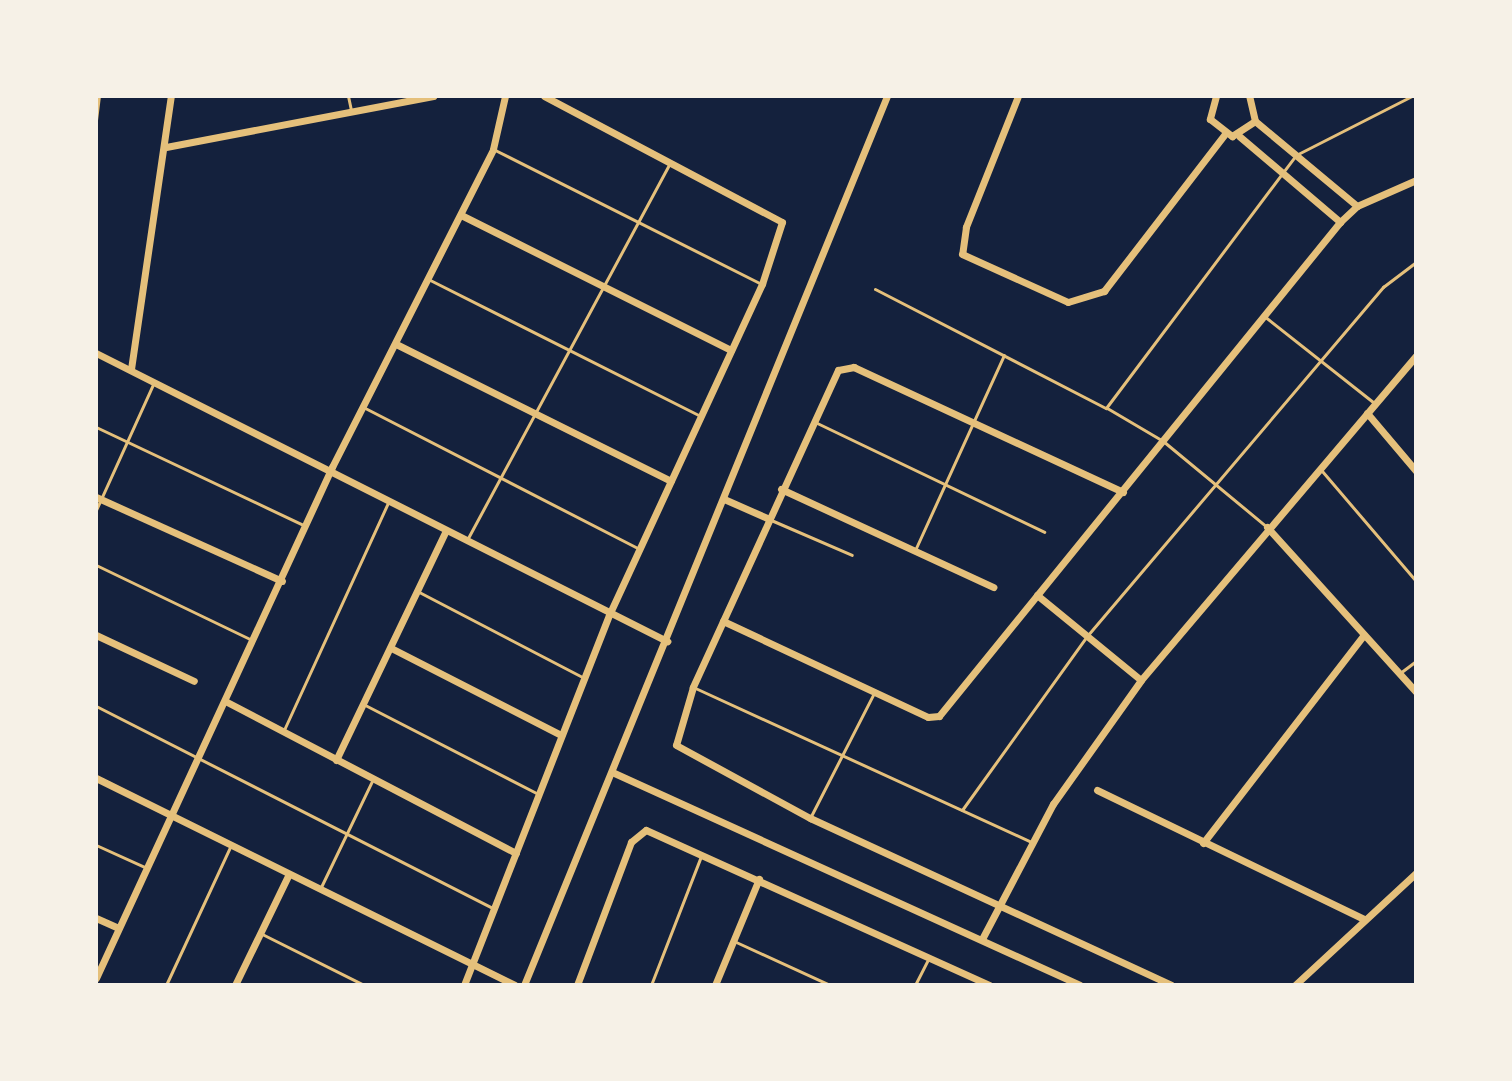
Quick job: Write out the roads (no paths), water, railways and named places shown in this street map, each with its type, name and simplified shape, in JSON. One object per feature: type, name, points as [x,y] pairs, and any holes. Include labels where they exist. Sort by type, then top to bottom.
[{"type":"street","points":[[131,369],[166,147],[171,96]]},
{"type":"street","points":[[166,147],[433,96]]},
{"type":"street","points":[[96,978],[255,642],[332,467],[493,149],[505,96]]},
{"type":"street","points":[[464,985],[583,677],[762,284],[782,222],[544,96]]},
{"type":"street","points":[[524,985],[887,96]]},
{"type":"street","points":[[1018,96],[966,227],[962,254],[1068,302],[1104,291],[1224,135]]},
{"type":"street","points":[[1216,96],[1210,119],[1224,135],[1239,136],[1340,222]]},
{"type":"street","points":[[1253,97],[1255,121],[1357,206]]},
{"type":"street","points":[[1239,136],[1255,121]]},
{"type":"street","points":[[723,621],[874,693],[939,716],[1340,222],[1357,206],[1416,180]]},
{"type":"street","points":[[461,215],[731,350]]},
{"type":"street","points":[[396,344],[671,481]]},
{"type":"street","points":[[96,353],[332,467],[465,543],[667,641]]},
{"type":"street","points":[[982,939],[1032,842],[1141,680],[1267,527],[1416,356]]},
{"type":"street","points":[[1123,492],[977,422],[846,365],[811,421],[693,687],[677,730],[682,755],[810,818],[1171,985]]},
{"type":"street","points":[[1367,413],[1416,471]]},
{"type":"street","points":[[781,489],[916,548],[993,587]]},
{"type":"street","points":[[98,499],[282,581]]},
{"type":"street","points":[[724,499],[767,518]]},
{"type":"street","points":[[1267,527],[1416,692]]},
{"type":"street","points":[[336,760],[393,649],[445,532]]},
{"type":"street","points":[[1037,595],[1141,680]]},
{"type":"street","points":[[96,635],[194,681]]},
{"type":"street","points":[[1203,843],[1364,635]]},
{"type":"street","points":[[393,649],[561,735]]},
{"type":"street","points":[[227,702],[516,853]]},
{"type":"street","points":[[612,772],[1080,985]]},
{"type":"street","points":[[96,778],[232,844],[288,876],[515,985]]},
{"type":"street","points":[[1097,790],[1364,919]]},
{"type":"street","points":[[577,985],[638,832],[702,852],[990,985]]},
{"type":"street","points":[[1295,985],[1416,873]]},
{"type":"street","points":[[235,985],[288,876]]},
{"type":"street","points":[[715,985],[759,879]]},
{"type":"street","points":[[96,918],[118,928]]},
{"type":"lane","points":[[96,120],[99,96]]},
{"type":"lane","points":[[348,96],[351,110]]},
{"type":"lane","points":[[1106,408],[1296,155],[1412,96]]},
{"type":"lane","points":[[493,149],[762,284]]},
{"type":"lane","points":[[465,543],[671,161]]},
{"type":"lane","points":[[962,810],[1087,636],[1218,486],[1383,287],[1416,262]]},
{"type":"lane","points":[[428,279],[702,416]]},
{"type":"lane","points":[[875,289],[1106,408],[1163,441],[1267,527]]},
{"type":"lane","points":[[1264,316],[1375,404]]},
{"type":"lane","points":[[916,548],[977,422],[1004,355]]},
{"type":"lane","points":[[96,510],[98,499],[154,382]]},
{"type":"lane","points":[[362,406],[498,479],[639,549]]},
{"type":"lane","points":[[811,421],[1044,532]]},
{"type":"lane","points":[[96,427],[307,526]]},
{"type":"lane","points":[[1319,468],[1416,581]]},
{"type":"lane","points":[[283,732],[389,501]]},
{"type":"lane","points":[[767,518],[852,555]]},
{"type":"lane","points":[[96,565],[255,642]]},
{"type":"lane","points":[[419,592],[583,677]]},
{"type":"lane","points":[[1400,674],[1416,661]]},
{"type":"lane","points":[[693,687],[1032,842]]},
{"type":"lane","points":[[810,818],[874,693]]},
{"type":"lane","points":[[365,705],[538,794]]},
{"type":"lane","points":[[96,706],[201,754],[346,835],[494,909]]},
{"type":"lane","points":[[319,890],[373,779]]},
{"type":"lane","points":[[166,985],[232,844]]},
{"type":"lane","points":[[96,845],[147,869]]},
{"type":"lane","points":[[651,985],[702,852]]},
{"type":"lane","points":[[260,933],[364,985]]},
{"type":"lane","points":[[733,941],[830,985]]},
{"type":"lane","points":[[915,985],[929,957]]}]
